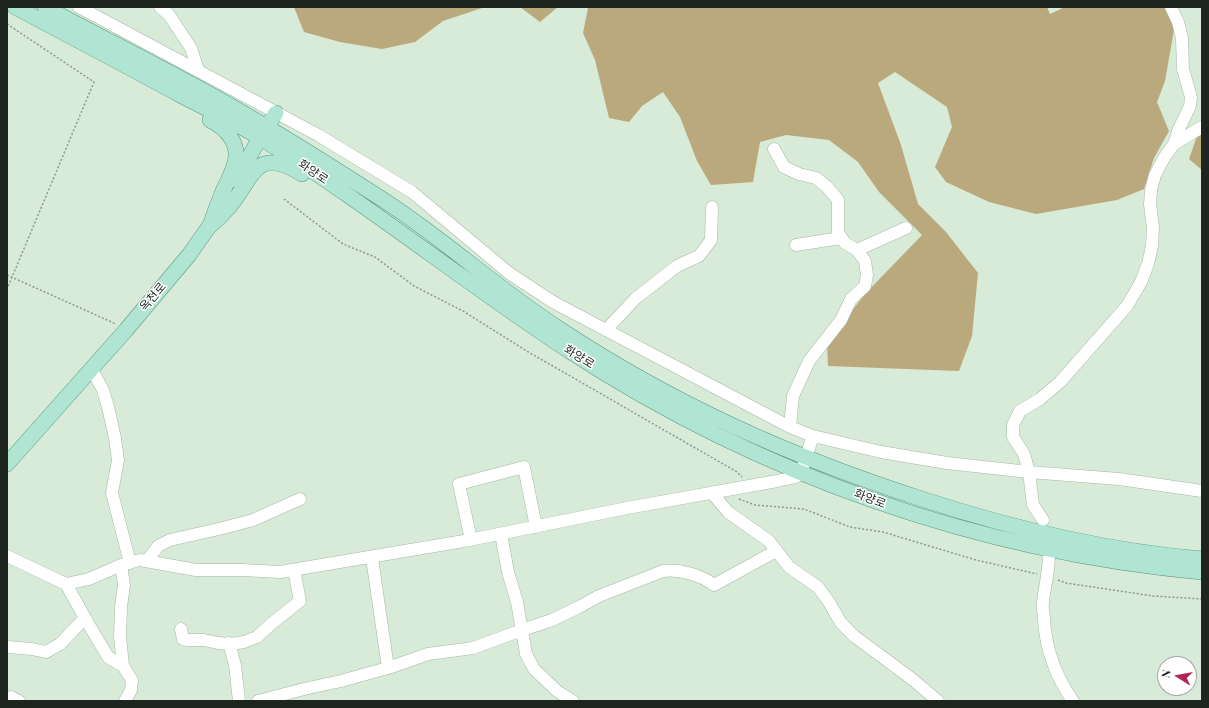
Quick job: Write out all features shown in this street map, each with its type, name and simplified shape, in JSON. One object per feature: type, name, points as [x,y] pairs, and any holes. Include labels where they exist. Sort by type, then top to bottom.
[{"type":"main road","name":"화양로","points":[[14,7],[110,58],[263,132],[411,218],[559,329],[631,374],[706,414],[806,458],[863,480],[976,517],[1029,531],[1085,543],[1139,552],[1202,559]]},
{"type":"main road","name":"화양로","points":[[45,7],[225,103],[313,171],[378,218],[570,351],[628,387],[744,447],[801,472],[886,505],[934,521],[1027,544],[1134,564],[1202,572]]},
{"type":"main road","points":[[110,58],[139,83],[215,123],[230,136],[236,150],[236,161],[210,226]]},
{"type":"main road","name":"옥천로","points":[[7,464],[126,330],[189,255],[229,196],[263,132],[276,113]]},
{"type":"main road","points":[[210,226],[230,206],[253,170],[261,165],[271,163],[289,166],[364,214],[378,218]]},
{"type":"street","points":[[79,7],[318,135],[412,192],[509,273],[553,302],[790,427],[813,436],[881,452],[947,463],[1029,472],[1119,479],[1202,491]]},
{"type":"street","points":[[160,7],[169,15],[191,48],[198,70]]},
{"type":"street","points":[[1043,520],[1033,505],[1029,472],[1024,454],[1013,438],[1013,424],[1020,411],[1040,399],[1060,382],[1127,306],[1141,282],[1148,264],[1152,246],[1153,228],[1150,204],[1155,175],[1164,158],[1174,144],[1178,131],[1190,106],[1191,97],[1183,69],[1182,38],[1178,22],[1171,7]]},
{"type":"street","points":[[1174,144],[1202,127]]},
{"type":"street","points":[[774,149],[784,167],[799,174],[816,178],[827,187],[838,200],[838,233],[845,243],[857,250],[864,261],[867,275],[865,286],[851,299],[841,320],[809,361],[793,396],[790,427]]},
{"type":"street","points":[[606,330],[642,294],[677,266],[699,256],[711,240],[712,207]]},
{"type":"street","points":[[857,250],[906,228]]},
{"type":"street","points":[[796,245],[841,238]]},
{"type":"street","points":[[91,368],[103,390],[108,407],[118,460],[112,493],[126,564],[121,607],[120,636],[123,666]]},
{"type":"street","points":[[66,584],[88,579],[140,560],[196,570],[280,572],[372,558],[471,540],[627,508],[732,490],[796,477],[801,472],[813,436]]},
{"type":"street","points":[[471,540],[460,484],[524,467],[536,527]]},
{"type":"street","points":[[712,493],[728,512],[770,541],[788,567],[818,587],[841,623],[854,636],[912,679],[938,701]]},
{"type":"street","points":[[147,561],[158,546],[170,540],[253,520],[300,500]]},
{"type":"street","points":[[501,534],[526,654],[534,669],[557,690],[573,701]]},
{"type":"street","points":[[258,701],[341,681],[388,668],[428,654],[473,648],[552,620],[600,596],[663,571],[673,570],[696,576],[707,580],[714,585],[776,551]]},
{"type":"street","points":[[7,556],[66,584],[108,657],[123,666],[132,680],[131,690],[127,698],[117,701]]},
{"type":"street","points":[[372,558],[388,668]]},
{"type":"street","points":[[1049,558],[1048,576],[1043,603],[1045,633],[1053,664],[1065,690],[1073,701]]},
{"type":"street","points":[[181,629],[183,639],[188,640],[229,643],[244,642],[257,637],[300,601],[294,570]]},
{"type":"street","points":[[7,647],[46,652],[60,644],[85,618]]},
{"type":"street","points":[[229,643],[235,665],[239,701]]},
{"type":"path","points":[[7,24],[94,82],[7,289]]},
{"type":"path","points":[[284,199],[343,244],[374,257],[414,286],[463,311],[530,353],[737,472],[752,486]]},
{"type":"path","points":[[7,275],[107,319],[126,330]]},
{"type":"path","points":[[732,490],[739,499],[755,505],[804,509],[850,527],[883,532],[976,560],[1048,576],[1066,583],[1153,596],[1202,599]]},
{"type":"shaded area","points":[[294,7],[497,7],[482,8],[443,21],[415,42],[382,49],[340,42],[304,32]]},
{"type":"shaded area","points":[[520,7],[558,7],[540,22]]},
{"type":"shaded area","points":[[587,7],[1047,7],[1050,14],[1065,7],[1171,7],[1174,30],[1165,81],[1157,102],[1169,131],[1154,158],[1144,189],[1117,200],[1036,214],[989,202],[946,182],[935,167],[952,127],[947,107],[895,72],[878,83],[901,145],[918,204],[946,232],[978,273],[972,336],[959,371],[828,366],[827,344],[864,295],[922,235],[879,192],[858,162],[829,140],[786,135],[760,142],[753,182],[711,185],[697,161],[680,117],[663,92],[642,106],[629,122],[609,118],[595,60],[583,33]]},
{"type":"shaded area","points":[[1202,131],[1202,170],[1189,159],[1198,133]]}]
